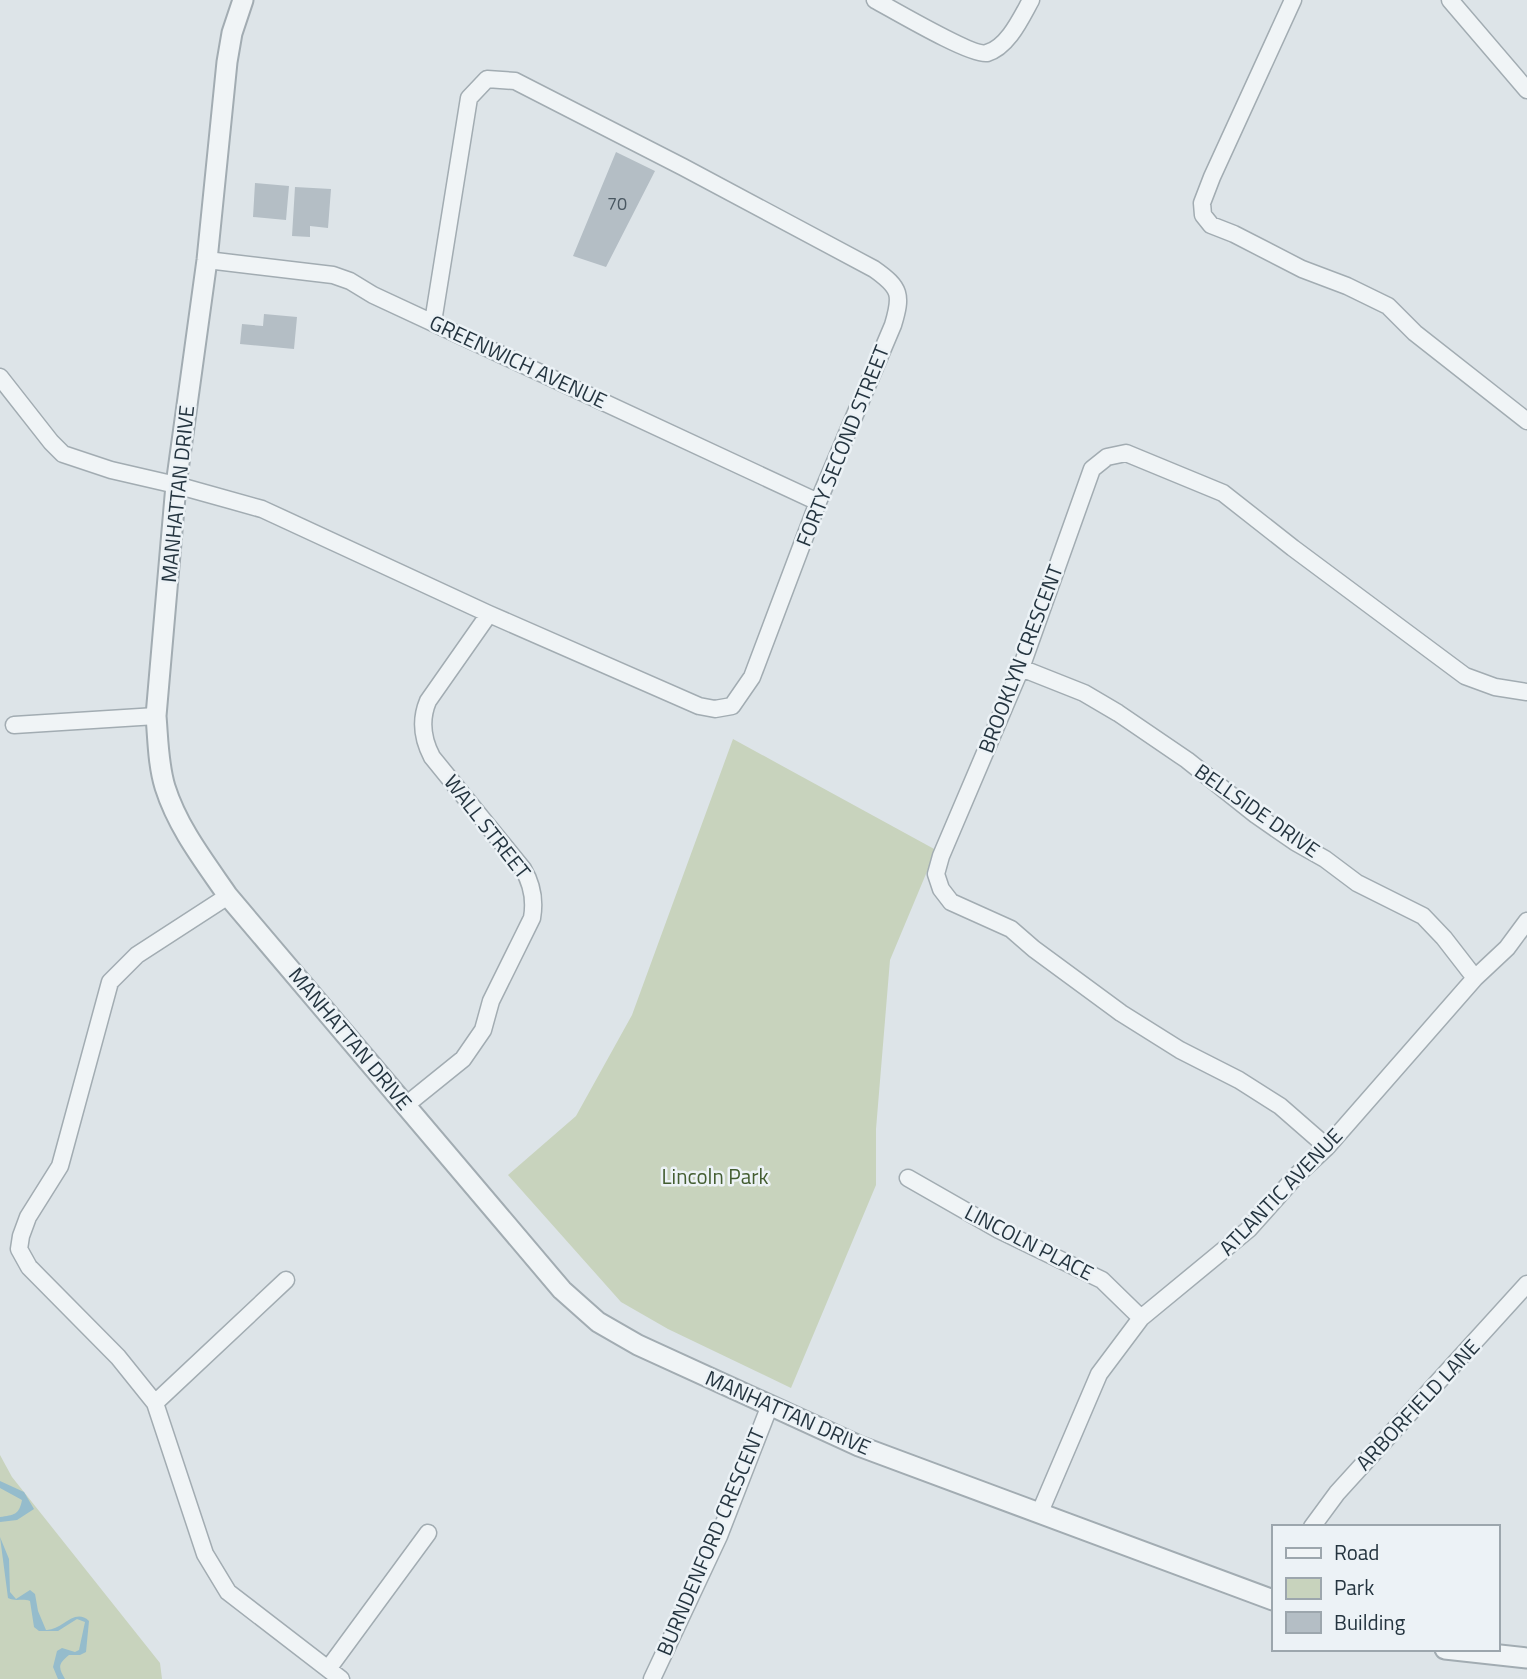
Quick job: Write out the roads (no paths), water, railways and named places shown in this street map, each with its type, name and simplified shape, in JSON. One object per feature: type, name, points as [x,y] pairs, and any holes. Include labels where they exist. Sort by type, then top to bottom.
[{"type":"street","name":"MANHATTAN DRIVE","points":[[243,0],[232,33],[227,62],[207,260],[176,485],[156,716],[165,786],[184,833],[228,896],[562,1290],[598,1322],[638,1345],[859,1446],[1272,1601]]},
{"type":"street","points":[[875,0],[981,54],[990,52],[1005,41],[1031,0]]},
{"type":"street","points":[[1293,0],[1212,177],[1202,203],[1203,215],[1211,225],[1302,269],[1347,286],[1388,306],[1415,333],[1527,421]]},
{"type":"street","points":[[1450,0],[1527,90]]},
{"type":"street","name":"FORTY SECOND STREET","points":[[0,377],[63,454],[111,470],[262,509],[489,614],[699,706],[715,709],[732,706],[752,677],[818,502],[893,325],[899,304],[898,290],[889,279],[874,269],[682,167],[515,82],[486,79],[470,97],[433,322]]},
{"type":"street","name":"GREENWICH AVENUE","points":[[207,260],[332,275],[351,281],[373,295],[818,502]]},
{"type":"street","name":"BROOKLYN CRESCENT","points":[[1327,1147],[1280,1106],[1239,1080],[1180,1050],[1121,1013],[1011,929],[951,902],[941,889],[936,874],[941,856],[1021,667],[1092,469],[1107,457],[1126,453],[1223,493],[1465,676],[1495,687],[1527,692]]},
{"type":"street","name":"WALL STREET","points":[[407,1105],[463,1059],[483,1030],[491,1001],[533,918],[531,883],[523,869],[432,757],[425,745],[422,729],[423,713],[428,701],[489,614]]},
{"type":"street","name":"BELLSIDE DRIVE","points":[[1021,667],[1084,693],[1118,713],[1295,842],[1325,859],[1357,883],[1423,916],[1475,978]]},
{"type":"street","points":[[13,725],[156,716]]},
{"type":"street","points":[[228,896],[137,955],[110,982],[61,1166],[28,1217],[19,1249],[29,1267],[118,1357],[155,1403],[205,1554],[228,1592],[335,1674],[428,1533]]},
{"type":"street","name":"ATLANTIC AVENUE","points":[[1040,1512],[1100,1374],[1141,1318],[1249,1229],[1297,1175],[1327,1147],[1475,978],[1507,948],[1527,921]]},
{"type":"street","name":"LINCOLN PLACE","points":[[908,1178],[999,1230],[1102,1280],[1141,1318]]},
{"type":"street","points":[[155,1403],[286,1280]]},
{"type":"street","name":"ARBORFIELD LANE","points":[[1313,1525],[1337,1493],[1527,1284]]},
{"type":"street","name":"BURNDENFORD CRESCENT","points":[[652,1679],[719,1536],[770,1405]]},
{"type":"street","points":[[1463,1651],[1527,1658]]},
{"type":"water","points":[[0,1481],[24,1492],[34,1509],[17,1520],[0,1522],[0,1517],[12,1515],[19,1509],[22,1500],[0,1488]]},
{"type":"water","points":[[0,1537],[9,1559],[10,1592],[16,1599],[30,1590],[35,1594],[46,1630],[73,1618],[84,1617],[89,1621],[86,1652],[69,1655],[61,1663],[60,1669],[65,1679],[58,1679],[53,1667],[57,1651],[62,1648],[75,1652],[79,1650],[85,1622],[77,1619],[58,1631],[39,1631],[34,1627],[30,1601],[8,1598]]},
{"type":"park label","name":"Lincoln Park","points":[[715,1177]]}]
